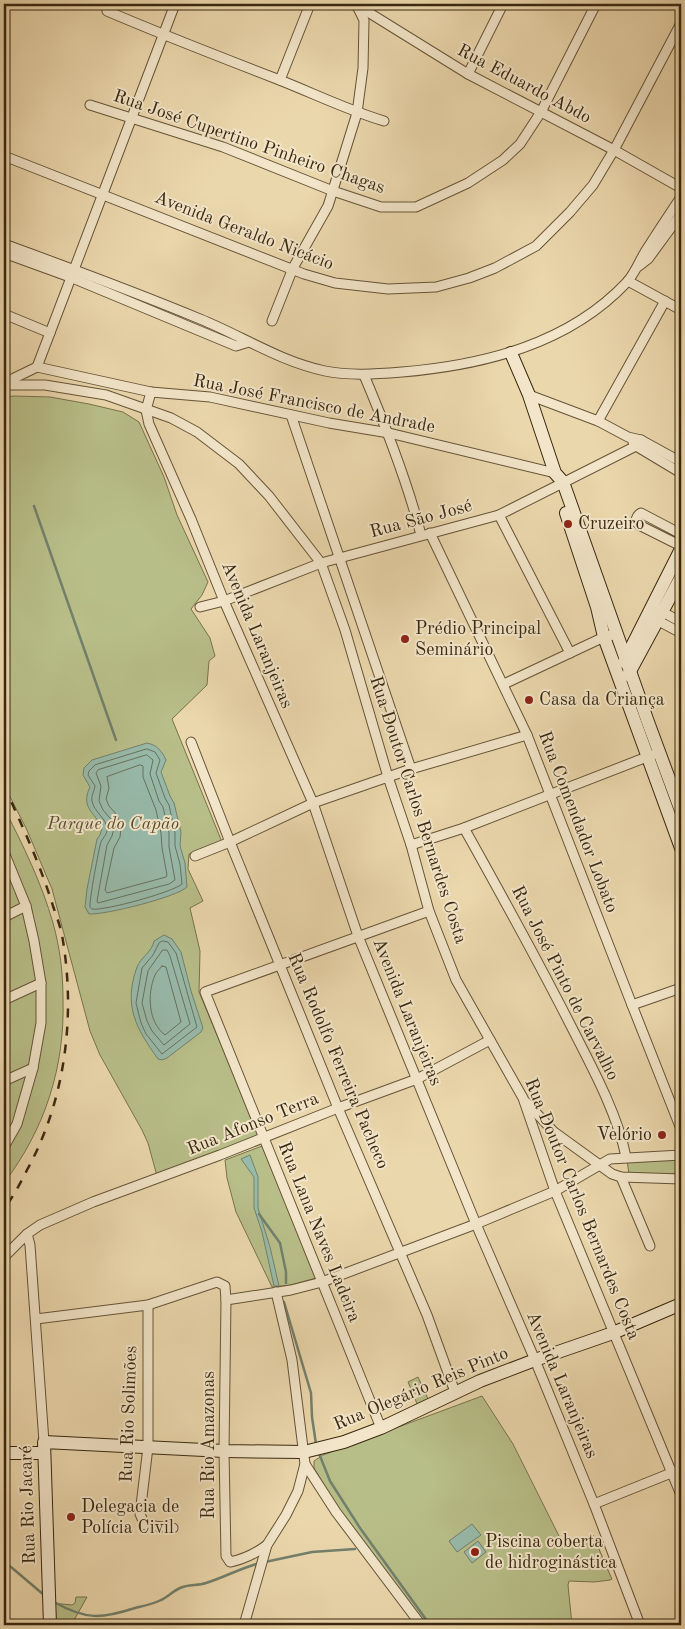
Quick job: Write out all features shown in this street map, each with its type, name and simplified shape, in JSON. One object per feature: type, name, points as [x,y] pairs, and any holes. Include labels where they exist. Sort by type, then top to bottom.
[{"type":"street","points":[[4,384],[36,367],[175,4]]},
{"type":"street","points":[[280,80],[310,4]]},
{"type":"street","points":[[272,321],[293,268],[328,206],[357,113],[363,68],[364,20],[356,4]]},
{"type":"street","name":"Rua Eduardo Abdo","points":[[356,4],[468,74],[614,150],[681,188]]},
{"type":"street","points":[[468,74],[503,4]]},
{"type":"street","name":"Rua José Cupertino Pinheiro Chagas","points":[[90,105],[223,147],[333,191],[381,207],[416,206],[468,183],[503,160],[520,144],[541,112],[596,4]]},
{"type":"street","points":[[107,11],[357,113],[384,121]]},
{"type":"street","name":"Avenida Geraldo Nicácio","points":[[4,156],[293,268],[304,274],[335,282],[388,289],[436,288],[495,268],[536,246],[570,212],[594,185],[681,24]]},
{"type":"street","points":[[4,254],[121,287],[201,319],[290,362],[326,371],[364,375],[423,370],[468,363],[511,353],[541,341],[585,319],[628,281],[636,268],[648,259],[660,236],[676,216],[681,197]]},
{"type":"street","points":[[4,244],[72,273],[117,296],[236,346],[249,342]]},
{"type":"street","points":[[628,281],[681,310]]},
{"type":"street","points":[[117,296],[121,287]]},
{"type":"street","points":[[598,421],[665,301]]},
{"type":"street","points":[[4,314],[50,333]]},
{"type":"street","points":[[197,329],[201,319]]},
{"type":"street","points":[[511,353],[529,394],[602,606],[617,634],[628,665],[642,724]]},
{"type":"street","points":[[36,367],[45,385]]},
{"type":"street","name":"Rua José Francisco de Andrade","points":[[36,367],[151,392],[210,397],[329,423],[389,433],[558,479]]},
{"type":"street","name":"Rua Comendador Lobato","points":[[364,375],[389,433],[415,510],[528,735],[632,1005],[680,1123]]},
{"type":"street","name":"Rua Doutor Carlos Bernardes Costa","points":[[4,384],[45,385],[106,395],[171,418],[197,432],[239,464],[269,496],[321,564],[345,630],[429,911],[456,980],[523,1098],[555,1191],[613,1333],[677,1471],[681,1495]]},
{"type":"street","points":[[146,410],[151,392]]},
{"type":"street","points":[[529,394],[598,421],[638,443],[681,473]]},
{"type":"street","name":"Avenida Laranjeiras","points":[[146,410],[149,424],[191,519],[224,601],[313,804],[358,936],[476,1224],[535,1360],[594,1504],[640,1625]]},
{"type":"street","points":[[291,415],[411,769]]},
{"type":"street","points":[[638,443],[681,462]]},
{"type":"street","name":"Rua São José","points":[[200,608],[340,558],[499,515],[558,479],[638,443]]},
{"type":"street","points":[[619,679],[655,613],[681,548],[641,526],[636,522],[636,518],[641,513],[681,534]]},
{"type":"street","points":[[499,515],[570,653]]},
{"type":"street","points":[[655,613],[681,577]]},
{"type":"street","points":[[602,606],[604,637],[619,679],[642,724],[668,792],[677,822],[681,848]]},
{"type":"street","points":[[655,613],[681,622]]},
{"type":"street","points":[[655,613],[681,633]]},
{"type":"street","points":[[504,684],[604,637],[617,634]]},
{"type":"street","points":[[194,856],[230,842],[313,804],[411,769],[528,735]]},
{"type":"street","name":"Rua Rodolfo Ferreira Pacheco","points":[[191,742],[338,1108],[427,1315],[455,1392]]},
{"type":"street","points":[[410,845],[464,828],[654,755]]},
{"type":"street","points":[[668,792],[681,811]]},
{"type":"street","name":"Rua José Pinto de Carvalho","points":[[464,828],[542,969],[582,1047],[617,1122],[626,1157]]},
{"type":"street","points":[[4,852],[26,906],[34,941],[40,983],[41,1023],[33,1068],[17,1124],[4,1147]]},
{"type":"street","points":[[4,917],[26,906]]},
{"type":"street","points":[[280,966],[429,911]]},
{"type":"street","name":"Rua Lana Naves Ladeira","points":[[280,966],[204,992],[381,1428]]},
{"type":"street","points":[[4,1000],[40,983]]},
{"type":"street","points":[[632,1005],[681,988]]},
{"type":"street","name":"Rua Afonso Terra","points":[[4,1257],[27,1234],[40,1225],[93,1202],[417,1079],[490,1040]]},
{"type":"street","points":[[4,1082],[33,1068]]},
{"type":"street","points":[[523,1098],[554,1132],[612,1174],[621,1177],[681,1179]]},
{"type":"street","points":[[226,1300],[290,1290],[322,1282],[400,1251],[476,1224],[555,1191],[610,1159],[681,1155]]},
{"type":"street","points":[[621,1177],[650,1246]]},
{"type":"street","name":"Rua Rio Jacaré","points":[[27,1234],[30,1245],[36,1319],[44,1447],[50,1625]]},
{"type":"street","name":"Rua Rio Amazonas","points":[[148,1305],[217,1282],[225,1286],[224,1451],[226,1556],[230,1562],[241,1560],[254,1555],[266,1545]]},
{"type":"street","points":[[276,1292],[311,1454],[336,1512],[421,1625]]},
{"type":"street","name":"Rua Olegário Reis Pinto","points":[[4,1453],[44,1447],[148,1447],[311,1454],[381,1428],[455,1392],[535,1360],[613,1333],[681,1304]]},
{"type":"street","points":[[36,1319],[148,1305]]},
{"type":"street","name":"Rua Rio Solimões","points":[[148,1305],[148,1447],[140,1514],[145,1525],[173,1528]]},
{"type":"street","points":[[244,1625],[266,1545],[286,1515],[298,1491],[311,1454]]},
{"type":"street","points":[[594,1504],[677,1471]]},
{"type":"green space","name":"Parque do Capão","points":[[4,397],[50,397],[89,404],[123,412],[139,422],[164,477],[177,515],[208,582],[202,595],[191,609],[210,638],[215,656],[209,661],[207,685],[172,719],[222,842],[189,854],[188,869],[203,901],[190,908],[200,951],[199,992],[259,1135],[157,1176],[148,1143],[142,1130],[100,1055],[90,1031],[52,889],[26,828],[4,785]]},
{"type":"green space","points":[[4,808],[32,865],[49,908],[62,970],[63,1024],[56,1073],[50,1096],[31,1141],[4,1183]]},
{"type":"green space","points":[[262,1146],[316,1278],[291,1285],[272,1287],[236,1212],[227,1178],[225,1160]]},
{"type":"green space","points":[[681,1156],[681,1174],[629,1174],[627,1160]]},
{"type":"green space","points":[[418,1377],[429,1401],[418,1406],[408,1382]]},
{"type":"green space","points":[[482,1396],[513,1444],[564,1546],[593,1535],[612,1579],[594,1582],[569,1581],[572,1625],[426,1625],[413,1611],[340,1511],[314,1468],[314,1461],[323,1455]]},
{"type":"green space","points":[[76,1597],[87,1597],[73,1622],[53,1620],[52,1603],[72,1605],[75,1603]]},
{"type":"water","points":[[147,743],[159,749],[166,760],[161,772],[174,803],[181,832],[180,846],[185,863],[187,887],[170,896],[140,905],[110,912],[89,914],[85,907],[87,889],[97,839],[102,828],[88,805],[87,794],[90,787],[83,775],[84,768],[92,760]]},
{"type":"water","points":[[164,935],[172,939],[181,952],[203,1028],[201,1032],[162,1060],[158,1059],[138,1027],[134,1016],[131,993],[139,963],[154,941]]},
{"type":"water","points":[[250,1155],[258,1177],[258,1208],[279,1286],[274,1286],[262,1232],[254,1208],[254,1177],[241,1159]]},
{"type":"water","points":[[472,1524],[481,1535],[457,1552],[449,1541]]},
{"type":"water","name":"Piscina coberta de hidroginástica","points":[[478,1541],[486,1552],[472,1563],[464,1552]]},
{"type":"waterway","points":[[34,506],[116,740]]},
{"type":"waterway","points":[[259,1214],[280,1243],[286,1272],[286,1283]]},
{"type":"waterway","points":[[284,1302],[311,1393],[316,1444]]},
{"type":"waterway","points":[[318,1451],[330,1481],[360,1528],[430,1625]]},
{"type":"waterway","points":[[265,1562],[312,1552],[355,1549]]},
{"type":"waterway","points":[[4,1563],[44,1595]]},
{"type":"waterway","points":[[54,1602],[85,1615],[103,1616],[155,1603],[180,1588],[206,1583],[260,1563]]},
{"type":"railway","points":[[4,786],[37,860],[59,924],[66,965],[68,995],[64,1056],[51,1114],[27,1170],[4,1209]]},
{"type":"place","name":"Cruzeiro","points":[[568,524]]},
{"type":"place","name":"Prédio Principal Seminário","points":[[405,639]]},
{"type":"place","name":"Casa da Criança","points":[[529,700]]},
{"type":"place","name":"Velório","points":[[662,1135]]},
{"type":"place","name":"Delegacia de Polícia Civil","points":[[71,1517]]},
{"type":"place","name":"Piscina coberta de hidroginástica","points":[[475,1552]]}]
